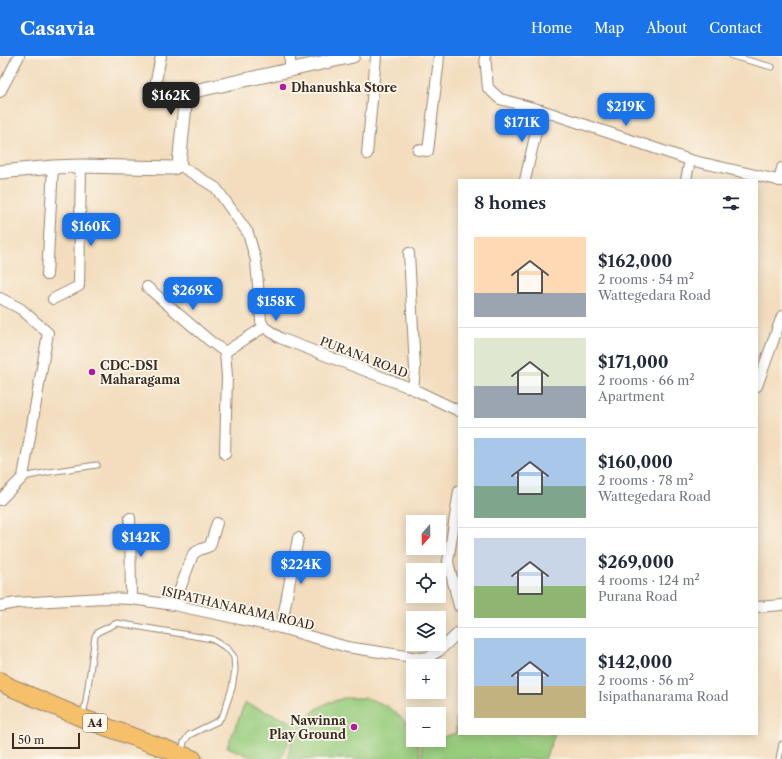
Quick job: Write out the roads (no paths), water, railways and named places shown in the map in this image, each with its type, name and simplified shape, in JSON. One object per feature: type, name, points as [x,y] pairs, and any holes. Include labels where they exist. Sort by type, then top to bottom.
[{"type":"highway","name":"A4","points":[[0,681],[10,687],[82,718],[187,757]]},
{"type":"street","points":[[0,92],[18,56]]},
{"type":"street","points":[[161,56],[156,82],[157,86],[184,92],[190,92],[353,56]]},
{"type":"street","points":[[290,56],[290,70]]},
{"type":"street","points":[[367,154],[376,56]]},
{"type":"street","points":[[418,150],[428,150],[439,56]]},
{"type":"street","points":[[485,56],[488,88],[500,99],[541,110],[690,160],[781,181],[782,168]]},
{"type":"street","points":[[179,165],[185,105],[190,92]]},
{"type":"street","points":[[525,179],[541,110]]},
{"type":"street","points":[[686,179],[690,160]]},
{"type":"street","points":[[0,172],[53,167],[81,166],[174,168],[179,165]]},
{"type":"street","points":[[179,165],[216,188],[248,232],[256,261],[261,321],[264,327],[225,352]]},
{"type":"street","points":[[53,299],[79,286],[81,166]]},
{"type":"street","points":[[47,275],[53,167]]},
{"type":"street","points":[[410,253],[415,369],[413,389]]},
{"type":"street","points":[[148,287],[210,341],[225,352],[227,376],[225,454]]},
{"type":"street","points":[[0,298],[22,309],[48,333],[23,477],[0,500]]},
{"type":"street","points":[[758,383],[782,316]]},
{"type":"street","name":"PURANA ROAD","points":[[264,327],[280,338],[413,389],[458,411]]},
{"type":"street","points":[[458,497],[448,562],[458,602]]},
{"type":"street","points":[[130,518],[131,599]]},
{"type":"street","points":[[174,605],[193,554],[210,546],[217,523]]},
{"type":"street","points":[[281,628],[298,538]]},
{"type":"street","name":"ISIPATHANARAMA ROAD","points":[[0,606],[16,603],[45,601],[104,598],[131,599],[174,605],[281,628],[346,647],[419,658],[429,657],[440,651],[458,633]]},
{"type":"street","points":[[758,607],[782,605]]},
{"type":"lane","points":[[732,56],[772,66]]},
{"type":"lane","points":[[23,477],[97,465]]},
{"type":"lane","points":[[82,718],[96,636],[98,632],[117,623],[212,639],[228,648],[234,657],[235,670],[232,688],[223,715],[218,721],[189,735],[184,742],[187,757]]},
{"type":"lane","points":[[779,759],[782,744]]},
{"type":"place","name":"Dhanushka Store","points":[[283,87]]},
{"type":"place","name":"CDC-DSI Maharagama","points":[[92,372]]},
{"type":"place","name":"Nawinna Play Ground","points":[[354,727]]}]
